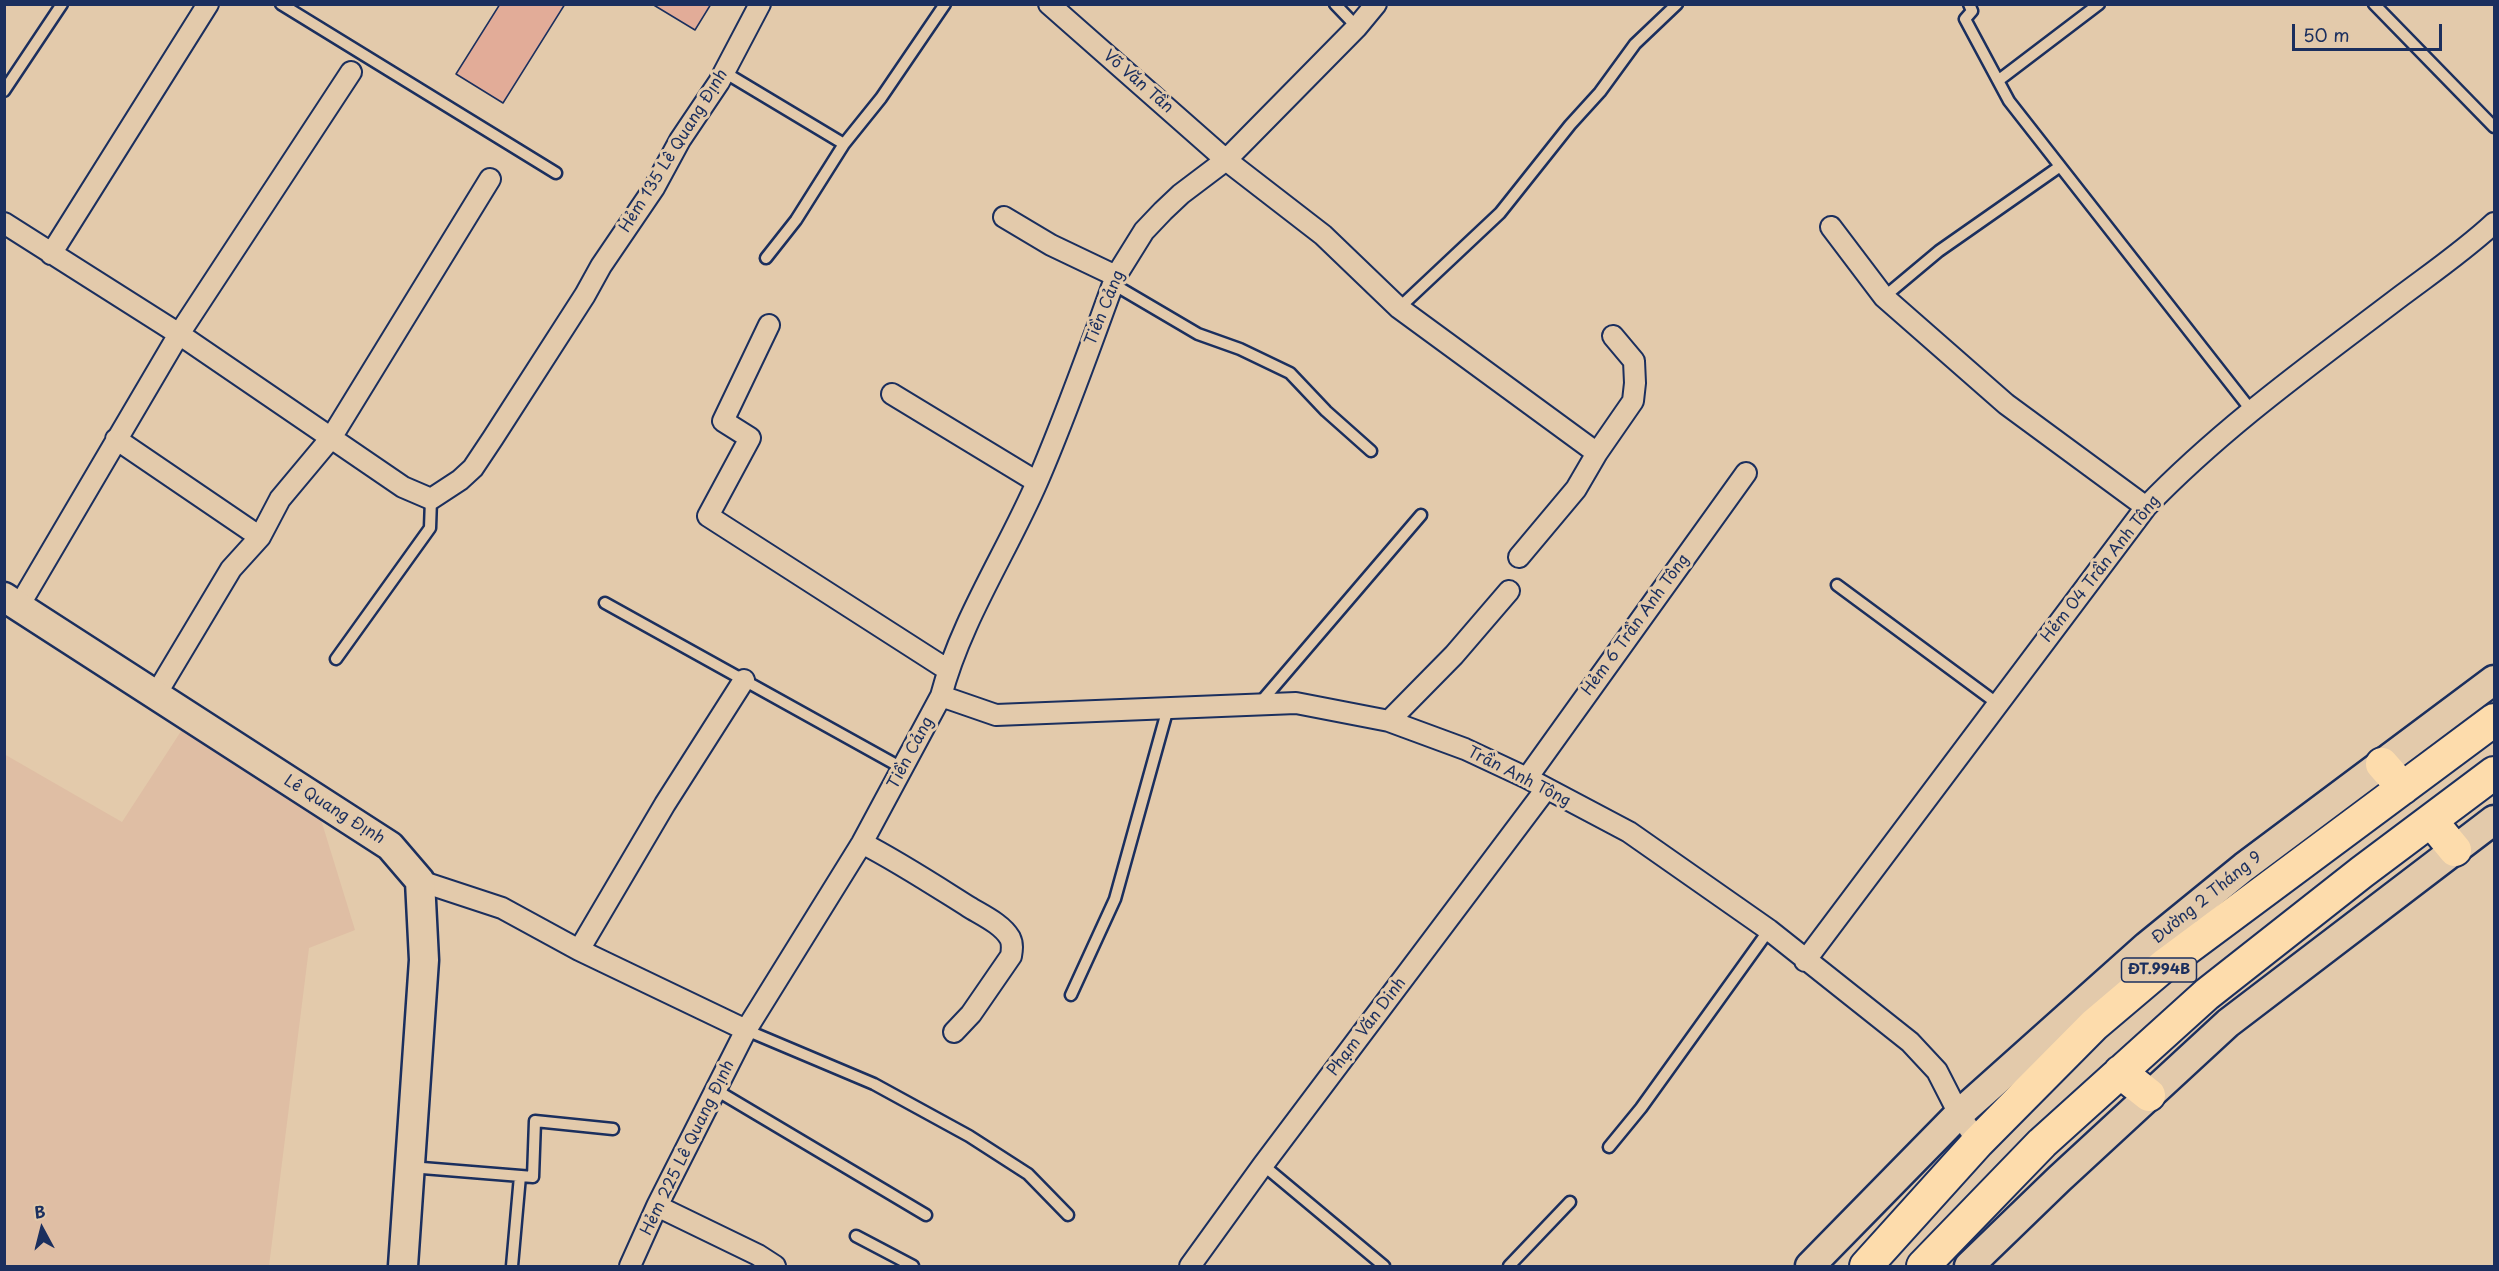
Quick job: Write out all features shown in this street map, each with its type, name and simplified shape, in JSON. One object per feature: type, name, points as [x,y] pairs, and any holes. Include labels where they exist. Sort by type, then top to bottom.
[{"type":"main road","name":"Lê Quang Định","points":[[12,602],[390,846],[420,881]]},
{"type":"main road","name":"Đường 2 Tháng 9","points":[[1866,1266],[1978,1142],[2147,946],[2244,867],[2494,680]]},
{"type":"main road","name":"Đường 2 Tháng 9","points":[[1810,1266],[1959,1114],[2086,1017],[2175,957],[2494,720]]},
{"type":"main road","points":[[2382,764],[2403,788]]},
{"type":"main road","name":"ĐT.994B","points":[[1923,1266],[2042,1143],[2207,994],[2494,773]]},
{"type":"main road","points":[[1969,1266],[2228,1023],[2494,820]]},
{"type":"main road","points":[[2431,821],[2455,849]]},
{"type":"main road","points":[[403,1266],[424,960],[420,881]]},
{"type":"main road","points":[[2120,1072],[2149,1095]]},
{"type":"street","points":[[51,254],[208,4]]},
{"type":"street","name":"Hẻm 135 Lê Quang Định","points":[[431,499],[460,480],[473,468],[585,295],[601,266],[654,188],[680,140],[705,105],[760,4]]},
{"type":"street","name":"Võ Văn Tần","points":[[1049,4],[1226,160],[1323,235],[1399,308],[1597,453]]},
{"type":"street","name":"Tiền Cảng","points":[[746,1030],[862,843],[941,696],[948,670],[1005,545],[1037,482],[1114,280],[1140,237],[1181,194],[1226,160],[1357,27],[1376,4]]},
{"type":"street","points":[[12,602],[180,334],[351,72]]},
{"type":"street","points":[[155,696],[231,569],[260,537],[280,499],[331,438],[490,179]]},
{"type":"street","points":[[1004,217],[1114,280]]},
{"type":"street","points":[[4,223],[180,334],[403,487],[431,499]]},
{"type":"street","name":"Hẻm 04 Trần Anh Tông","points":[[1805,961],[2146,507],[2174,477],[2251,410],[2462,252],[2494,223]]},
{"type":"street","points":[[1831,227],[1884,297],[2006,404],[2146,507]]},
{"type":"street","points":[[769,325],[723,421],[750,438],[708,516],[948,670]]},
{"type":"street","points":[[1519,557],[1576,489],[1597,453],[1633,401],[1634,361],[1613,336]]},
{"type":"street","points":[[892,394],[1037,482]]},
{"type":"street","points":[[116,439],[260,537]]},
{"type":"street","name":"Hẻm 6 Trần Anh Tông","points":[[1527,778],[1746,473]]},
{"type":"street","points":[[1389,721],[1454,655],[1509,591]]},
{"type":"street","points":[[579,950],[665,804],[744,680]]},
{"type":"street","name":"Trần Anh Tông","points":[[941,696],[996,715],[1296,703],[1389,721],[1465,749],[1527,778],[1629,832],[1769,930],[1805,961],[1910,1042],[1936,1071],[1959,1114],[1978,1142]]},
{"type":"street","name":"Phạm Văn Dinh","points":[[1190,1266],[1263,1165],[1546,789]]},
{"type":"street","points":[[862,843],[899,862],[968,906],[1003,930],[1010,938],[1013,948],[1011,956],[971,1014],[954,1032]]},
{"type":"street","points":[[420,881],[502,908],[579,950],[746,1030]]},
{"type":"street","name":"Hẻm 225 Lê Quang Định","points":[[630,1266],[657,1206],[746,1030]]},
{"type":"street","points":[[657,1206],[758,1255],[775,1266]]},
{"type":"lane","points":[[4,91],[62,4]]},
{"type":"lane","points":[[281,4],[556,172]]},
{"type":"lane","points":[[766,258],[796,220],[844,144],[881,98],[945,4]]},
{"type":"lane","points":[[1335,4],[1357,27]]},
{"type":"lane","points":[[1399,308],[1500,213],[1570,125],[1600,92],[1635,44],[1677,4]]},
{"type":"lane","points":[[1969,4],[1972,11],[1965,19],[2009,100],[2059,167],[2251,410]]},
{"type":"lane","points":[[1999,80],[2099,4]]},
{"type":"lane","points":[[2374,4],[2494,128]]},
{"type":"lane","points":[[724,72],[844,144]]},
{"type":"lane","points":[[1884,297],[1939,251],[2059,167]]},
{"type":"lane","points":[[1114,280],[1198,334],[1240,349],[1290,373],[1326,411],[1371,451]]},
{"type":"lane","points":[[336,659],[430,528],[431,499]]},
{"type":"lane","points":[[1260,703],[1420,515]]},
{"type":"lane","points":[[1837,585],[1998,704]]},
{"type":"lane","points":[[605,603],[903,768]]},
{"type":"lane","points":[[1071,995],[1115,899],[1167,708]]},
{"type":"lane","points":[[1609,1147],[1641,1108],[1769,930]]},
{"type":"lane","points":[[746,1030],[874,1084],[969,1136],[1028,1174],[1068,1215]]},
{"type":"lane","points":[[716,1090],[926,1215]]},
{"type":"lane","points":[[410,1167],[533,1177],[535,1121],[613,1129]]},
{"type":"lane","points":[[1263,1165],[1383,1266]]},
{"type":"lane","points":[[512,1266],[520,1176]]},
{"type":"lane","points":[[1509,1266],[1570,1202]]},
{"type":"lane","points":[[856,1236],[913,1266]]},
{"type":"shaded area","points":[[187,722],[318,810],[355,930],[309,948],[269,1266],[5,1266],[4,754],[122,822]]},
{"type":"building","points":[[500,4],[565,4],[503,103],[456,74]]},
{"type":"building","points":[[652,4],[711,4],[695,30]]}]
